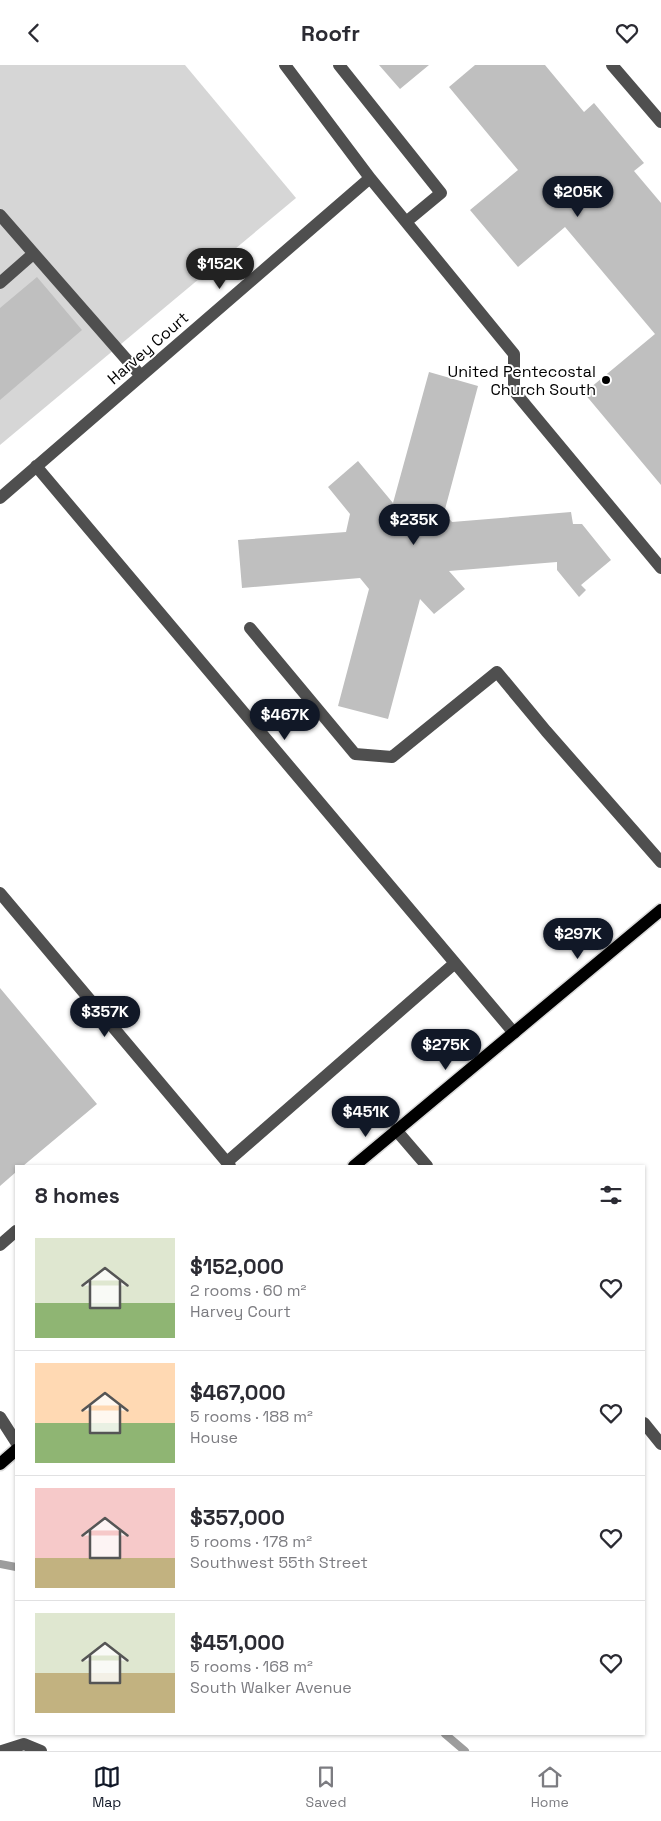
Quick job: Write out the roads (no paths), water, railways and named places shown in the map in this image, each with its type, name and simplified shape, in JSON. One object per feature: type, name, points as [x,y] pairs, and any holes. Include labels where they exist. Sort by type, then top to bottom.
[{"type":"main road","points":[[355,1165],[661,910]]},
{"type":"main road","points":[[0,1464],[15,1451]]},
{"type":"street","points":[[284,65],[370,178],[514,354],[514,391],[661,568]]},
{"type":"street","points":[[339,65],[441,193],[406,222]]},
{"type":"street","points":[[612,65],[661,122]]},
{"type":"street","name":"Harvey Court","points":[[0,498],[370,178]]},
{"type":"street","points":[[0,215],[141,376]]},
{"type":"street","points":[[0,283],[33,254]]},
{"type":"street","points":[[36,466],[514,1033]]},
{"type":"street","points":[[250,628],[355,754],[392,757],[497,672],[661,863]]},
{"type":"street","points":[[0,893],[228,1164],[455,963]]},
{"type":"street","points":[[396,1130],[426,1165]]},
{"type":"street","points":[[0,1245],[15,1232]]},
{"type":"street","points":[[0,1417],[15,1440]]},
{"type":"street","points":[[645,1424],[661,1444]]},
{"type":"street","points":[[2,1751],[24,1744],[41,1751]]},
{"type":"waterway","points":[[0,1564],[15,1567]]},
{"type":"waterway","points":[[446,1735],[465,1751]]},
{"type":"place","name":"United Pentecostal Church South","points":[[606,380]]}]
